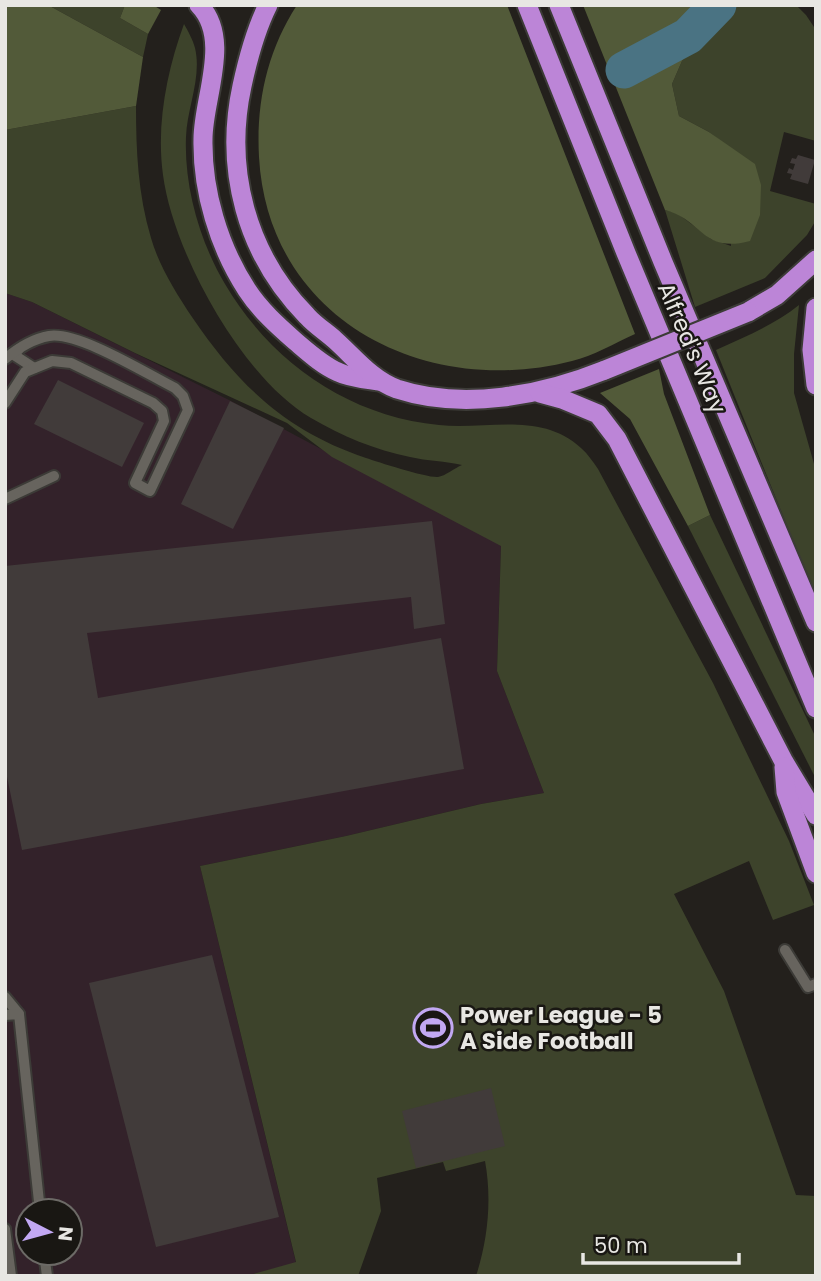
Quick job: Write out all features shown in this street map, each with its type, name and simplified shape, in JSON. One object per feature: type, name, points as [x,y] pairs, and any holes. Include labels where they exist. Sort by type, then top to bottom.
[{"type":"highway","points":[[199,5],[208,16],[215,54],[202,139],[206,179],[216,227],[248,292],[267,314],[311,355],[340,373],[431,396],[471,399],[536,392],[573,383],[748,312],[777,295],[816,260]]},
{"type":"highway","points":[[268,5],[253,39],[237,111],[234,145],[242,205],[256,242],[291,298],[307,316],[380,381]]},
{"type":"highway","name":"Alfred's Way","points":[[527,5],[626,254],[816,708]]},
{"type":"highway","name":"Alfred's Way","points":[[559,5],[663,262],[816,622]]},
{"type":"highway","points":[[816,308],[812,350],[816,385]]},
{"type":"highway","points":[[536,392],[598,414],[617,439],[784,762],[816,815]]},
{"type":"highway","points":[[784,762],[786,792],[816,873]]},
{"type":"lane","points":[[5,359],[22,346],[50,336],[70,337],[175,388],[183,396],[188,410],[150,491],[135,483],[164,421],[162,411],[153,403],[71,363],[52,362],[25,372],[5,403]]},
{"type":"lane","points":[[22,346],[14,355],[34,368]]},
{"type":"lane","points":[[5,499],[54,476]]},
{"type":"lane","points":[[785,950],[808,987],[816,984]]},
{"type":"lane","points":[[5,997],[19,1014],[39,1197]]},
{"type":"lane","points":[[5,1015],[19,1014]]},
{"type":"lane","points":[[5,1228],[10,1276]]},
{"type":"shaded area","points":[[5,293],[32,302],[231,401],[501,545],[497,671],[544,793],[481,804],[346,836],[200,866],[296,1263],[246,1276],[5,1276]]},
{"type":"green space","points":[[5,5],[48,5],[143,57],[136,106],[5,130]]},
{"type":"green space","points":[[48,5],[125,5],[120,18],[148,34],[143,57]]},
{"type":"green space","points":[[125,5],[153,5],[161,10],[148,34],[120,18]]},
{"type":"green space","points":[[297,5],[507,5],[635,334],[596,353],[572,361],[516,370],[462,368],[410,356],[363,334],[323,303],[291,263],[269,214],[259,157],[259,117],[266,78],[278,41]]},
{"type":"green space","points":[[583,5],[728,5],[682,61],[672,84],[679,116],[709,132],[755,164],[761,185],[760,215],[750,241],[722,243],[703,234],[677,214],[665,210]]},
{"type":"green space","points":[[728,5],[796,5],[816,30],[816,141],[784,132],[770,191],[816,204],[816,220],[807,235],[765,278],[695,307],[665,210],[677,213],[711,239],[731,246],[726,145],[709,132],[679,116],[672,84],[682,61]]},
{"type":"green space","points":[[184,24],[193,42],[197,59],[186,137],[188,175],[195,214],[216,268],[244,312],[265,338],[289,361],[343,397],[374,410],[406,420],[439,425],[531,426],[565,437],[581,448],[598,469],[713,683],[789,841],[814,905],[773,920],[749,861],[674,894],[724,991],[796,1195],[816,1196],[816,1276],[476,1276],[488,1219],[485,1161],[446,1171],[443,1162],[377,1178],[381,1211],[358,1276],[246,1276],[296,1262],[200,866],[346,836],[481,804],[544,793],[497,671],[501,546],[332,457],[287,423],[32,302],[5,293],[5,130],[136,106],[141,189],[154,248],[163,269],[192,317],[247,385],[288,420],[337,447],[366,458],[432,477],[441,476],[462,465],[416,458],[371,446],[311,418],[285,399],[236,344],[196,275],[169,206],[163,175],[161,137],[164,98]]},
{"type":"green space","points":[[799,305],[794,354],[794,393],[816,471],[816,591],[809,580],[716,350],[769,325]]},
{"type":"green space","points":[[659,369],[664,394],[710,515],[688,526],[630,419],[600,393]]},
{"type":"green space","points":[[710,515],[816,738],[816,779],[688,526]]},
{"type":"building","points":[[798,155],[815,160],[808,184],[790,179],[792,174],[787,173],[789,168],[793,170],[795,164],[790,163],[792,158],[796,159]]},
{"type":"building","points":[[58,380],[144,423],[122,467],[34,424]]},
{"type":"building","points":[[230,401],[284,428],[233,529],[181,504]]},
{"type":"building","points":[[432,521],[445,624],[414,629],[411,597],[87,633],[98,698],[441,638],[464,769],[22,850],[5,767],[5,566]]},
{"type":"building","points":[[212,955],[279,1217],[156,1247],[89,983]]},
{"type":"building","points":[[491,1088],[505,1146],[416,1168],[402,1111]]},
{"type":"waterway","points":[[624,70],[688,36],[718,5]]},
{"type":"place","name":"Power League - 5 A Side Football","points":[[433,1028]]}]
